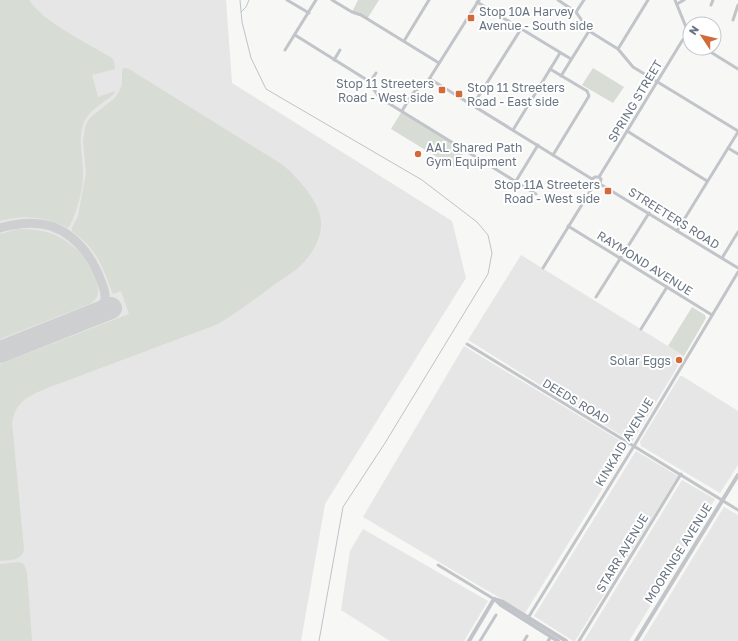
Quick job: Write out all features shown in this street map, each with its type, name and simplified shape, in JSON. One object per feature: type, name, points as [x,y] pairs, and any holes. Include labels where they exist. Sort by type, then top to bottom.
[{"type":"street","points":[[287,0],[308,13]]},
{"type":"street","points":[[285,50],[316,0]]},
{"type":"street","points":[[332,0],[352,12],[361,15],[439,63]]},
{"type":"street","points":[[404,41],[429,0]]},
{"type":"street","points":[[558,0],[576,12],[589,31],[618,49],[633,67],[738,132],[678,231]]},
{"type":"street","points":[[576,12],[584,0]]},
{"type":"street","points":[[618,49],[648,0]]},
{"type":"street","points":[[674,0],[682,17]]},
{"type":"street","points":[[677,4],[684,0]]},
{"type":"street","points":[[711,5],[713,0]]},
{"type":"street","points":[[402,111],[410,96],[426,84],[430,79],[478,1],[571,59]]},
{"type":"street","points":[[733,20],[738,5]]},
{"type":"street","points":[[473,105],[521,28]]},
{"type":"street","points":[[561,76],[589,31]]},
{"type":"street","points":[[295,35],[370,82],[380,98],[536,194]]},
{"type":"street","name":"SPRING STREET","points":[[599,177],[682,41]]},
{"type":"street","points":[[334,60],[340,50]]},
{"type":"street","points":[[513,130],[560,53]]},
{"type":"street","points":[[717,56],[738,69]]},
{"type":"street","points":[[550,69],[587,91],[589,96],[553,154]]},
{"type":"street","points":[[370,82],[376,73]]},
{"type":"street","points":[[430,79],[592,179],[594,185]]},
{"type":"street","points":[[627,131],[708,181]]},
{"type":"street","points":[[516,181],[538,145]]},
{"type":"street","points":[[728,148],[738,154]]},
{"type":"street","points":[[592,179],[595,177],[599,177],[601,179],[598,186],[594,185]]},
{"type":"street","name":"STREETERS ROAD","points":[[600,184],[738,268]]},
{"type":"street","points":[[543,268],[594,185]]},
{"type":"street","points":[[596,297],[649,213]]},
{"type":"street","name":"RAYMOND AVENUE","points":[[568,226],[712,315]]},
{"type":"street","points":[[722,258],[738,232]]},
{"type":"street","name":"KINKAID AVENUE","points":[[527,620],[634,446],[738,272]]},
{"type":"street","points":[[641,329],[667,287]]},
{"type":"street","name":"DEEDS ROAD","points":[[467,344],[738,510]]},
{"type":"street","name":"STARR AVENUE","points":[[579,641],[681,474]]},
{"type":"street","name":"MOORINGE AVENUE","points":[[636,641],[738,475]]},
{"type":"street","points":[[438,565],[494,599],[503,602],[550,639],[558,641]]},
{"type":"street","points":[[469,641],[494,599]]},
{"type":"street","points":[[480,641],[496,615]]},
{"type":"street","points":[[527,620],[566,641]]},
{"type":"street","points":[[524,641],[527,636]]},
{"type":"shaded area","points":[[0,0],[226,0],[232,83],[452,221],[466,278],[325,504],[301,641],[0,641]]},
{"type":"shaded area","points":[[0,0],[29,0],[55,24],[112,58],[114,61],[115,69],[92,75],[98,97],[115,91],[113,95],[90,113],[85,120],[81,132],[83,178],[81,193],[77,209],[68,228],[51,221],[26,217],[0,221]]},
{"type":"shaded area","points":[[358,0],[379,0],[367,19],[352,12]]},
{"type":"shaded area","points":[[123,68],[129,69],[283,165],[302,184],[313,200],[318,209],[321,230],[313,251],[300,266],[218,324],[40,391],[24,400],[19,405],[12,422],[24,550],[17,558],[0,561],[0,364],[129,314],[121,291],[113,294],[98,259],[88,245],[72,231],[78,216],[86,173],[83,141],[85,127],[88,120],[92,116],[115,98],[122,84]]},
{"type":"shaded area","points":[[593,68],[624,87],[613,103],[582,85]]},
{"type":"shaded area","points":[[402,111],[465,150],[455,168],[391,129]]},
{"type":"shaded area","points":[[18,229],[48,232],[66,241],[83,256],[92,271],[98,288],[98,294],[96,299],[90,304],[0,339],[0,234]]},
{"type":"shaded area","points":[[521,255],[684,356],[632,442],[468,340]]},
{"type":"shaded area","points":[[692,307],[705,315],[706,318],[684,356],[668,346]]},
{"type":"shaded area","points":[[464,346],[629,446],[525,613],[363,517]]},
{"type":"shaded area","points":[[680,376],[738,411],[738,465],[720,493],[641,446],[640,442]]},
{"type":"shaded area","points":[[636,451],[678,476],[575,641],[573,641],[534,616]]},
{"type":"shaded area","points":[[682,480],[715,499],[629,641],[584,641]]},
{"type":"shaded area","points":[[724,507],[738,515],[738,641],[642,641]]},
{"type":"shaded area","points":[[363,529],[488,601],[464,641],[390,641],[341,610],[350,551]]},
{"type":"shaded area","points":[[19,562],[24,564],[27,573],[32,641],[0,641],[0,564]]},
{"type":"waterway","points":[[240,0],[242,22],[251,58],[266,89],[422,180],[477,222],[488,235],[492,253],[488,274],[385,443],[343,507],[319,641]]},
{"type":"waterway","points":[[241,12],[246,7],[249,0]]},
{"type":"taxiway","points":[[0,228],[26,223],[45,224],[60,230],[75,241],[88,255],[105,292],[103,304],[93,316]]},
{"type":"runway","points":[[0,352],[111,308]]},
{"type":"place","name":"Stop 10A Harvey Avenue - South side","points":[[471,18]]},
{"type":"place","name":"Stop 11 Streeters Road - West side","points":[[442,90]]},
{"type":"place","name":"Stop 11 Streeters Road - East side","points":[[459,94]]},
{"type":"place","name":"AAL Shared Path Gym Equipment","points":[[418,154]]},
{"type":"place","name":"Stop 11A Streeters Road - West side","points":[[608,191]]},
{"type":"place","name":"Solar Eggs","points":[[679,360]]}]
